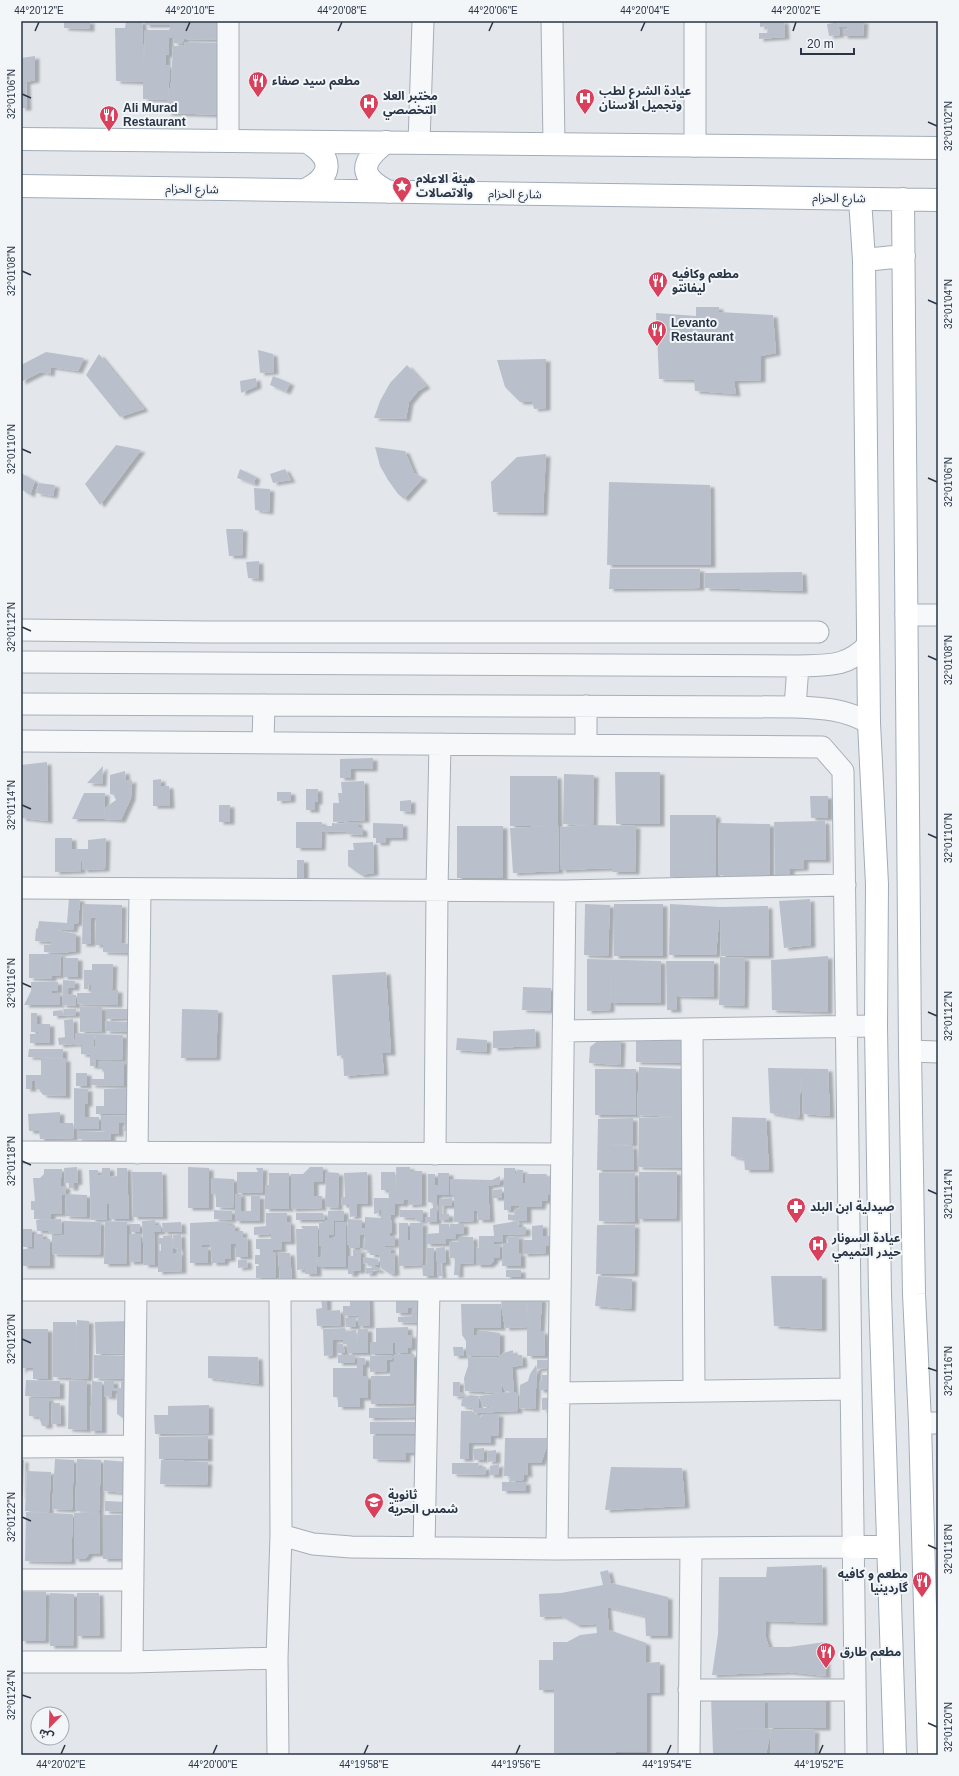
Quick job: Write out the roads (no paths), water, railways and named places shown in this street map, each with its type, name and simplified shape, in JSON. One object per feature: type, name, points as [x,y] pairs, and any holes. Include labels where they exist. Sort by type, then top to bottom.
[{"type":"main road","points":[[21,139],[554,143],[938,148]]},
{"type":"main road","points":[[305,190],[321,181],[326,171],[327,164],[326,158],[320,151],[308,142]]},
{"type":"main road","points":[[386,142],[371,155],[367,166],[367,173],[376,185],[389,192]]},
{"type":"main road","name":"شارع الحزام","points":[[21,186],[938,200]]},
{"type":"main road","points":[[860,199],[864,260],[869,723],[877,884],[876,1026],[880,1294],[895,1755]]},
{"type":"main road","points":[[903,199],[910,1051],[914,1294],[929,1423],[929,1755]]},
{"type":"main road","points":[[864,260],[904,256]]},
{"type":"main road","points":[[880,1294],[914,1294]]},
{"type":"main road","points":[[853,1547],[888,1546]]},
{"type":"street","points":[[228,21],[228,141]]},
{"type":"street","points":[[419,143],[423,21]]},
{"type":"street","points":[[552,21],[554,143]]},
{"type":"street","points":[[695,21],[695,146]]},
{"type":"street","points":[[906,615],[938,615]]},
{"type":"street","points":[[21,630],[207,632],[818,632]]},
{"type":"street","points":[[207,632],[207,663]]},
{"type":"street","points":[[586,632],[586,665]]},
{"type":"street","points":[[21,662],[798,666],[838,665],[849,661],[860,654],[868,645]]},
{"type":"street","points":[[795,707],[798,666]]},
{"type":"street","points":[[21,704],[795,707],[827,708],[842,711],[869,723]]},
{"type":"street","points":[[263,743],[264,705]]},
{"type":"street","points":[[586,706],[586,745]]},
{"type":"street","points":[[21,742],[822,747],[843,771],[856,1755]]},
{"type":"street","points":[[435,1154],[436,890],[440,744]]},
{"type":"street","points":[[21,888],[565,891],[844,886]]},
{"type":"street","points":[[137,1153],[140,889]]},
{"type":"street","points":[[557,1549],[565,891]]},
{"type":"street","points":[[564,1031],[876,1026]]},
{"type":"street","points":[[692,1029],[694,1391]]},
{"type":"street","points":[[910,1051],[938,1052]]},
{"type":"street","points":[[21,1152],[562,1154]]},
{"type":"street","points":[[21,1290],[560,1290]]},
{"type":"street","points":[[424,1548],[428,1290]]},
{"type":"street","points":[[132,1662],[136,1291]]},
{"type":"street","points":[[278,1755],[277,1658],[281,1535],[280,1291]]},
{"type":"street","points":[[559,1392],[851,1390]]},
{"type":"street","points":[[21,1447],[134,1446]]},
{"type":"street","points":[[281,1535],[313,1544],[351,1547],[692,1549],[853,1547]]},
{"type":"street","points":[[689,1755],[692,1549]]},
{"type":"street","points":[[21,1580],[133,1580]]},
{"type":"street","points":[[21,1662],[132,1662],[277,1658]]},
{"type":"street","points":[[690,1690],[855,1690]]},
{"type":"place","name":"مطعم سيد صفاء","points":[[258,98]]},
{"type":"place","name":"عيادة الشرع لطب وتجميل الاسنان","points":[[585,115]]},
{"type":"place","name":"مختبر العلا التخصصي","points":[[369,120]]},
{"type":"place","name":"Ali Murad Restaurant","points":[[109,132]]},
{"type":"place","name":"هيئة الاعلام والاتصالات","points":[[402,203]]},
{"type":"place","name":"مطعم وكافيه ليفانتو","points":[[658,298]]},
{"type":"place","name":"Levanto Restaurant","points":[[657,347]]},
{"type":"place","name":"صيدلية ابن البلد","points":[[796,1224]]},
{"type":"place","name":"عيادة السونار حيدر التميمي","points":[[818,1262]]},
{"type":"place","name":"ثانوية شمس الحرية","points":[[374,1519]]},
{"type":"place","name":"مطعم و كافيه گاردينيا","points":[[922,1598]]},
{"type":"place","name":"مطعم طارق","points":[[826,1669]]}]
